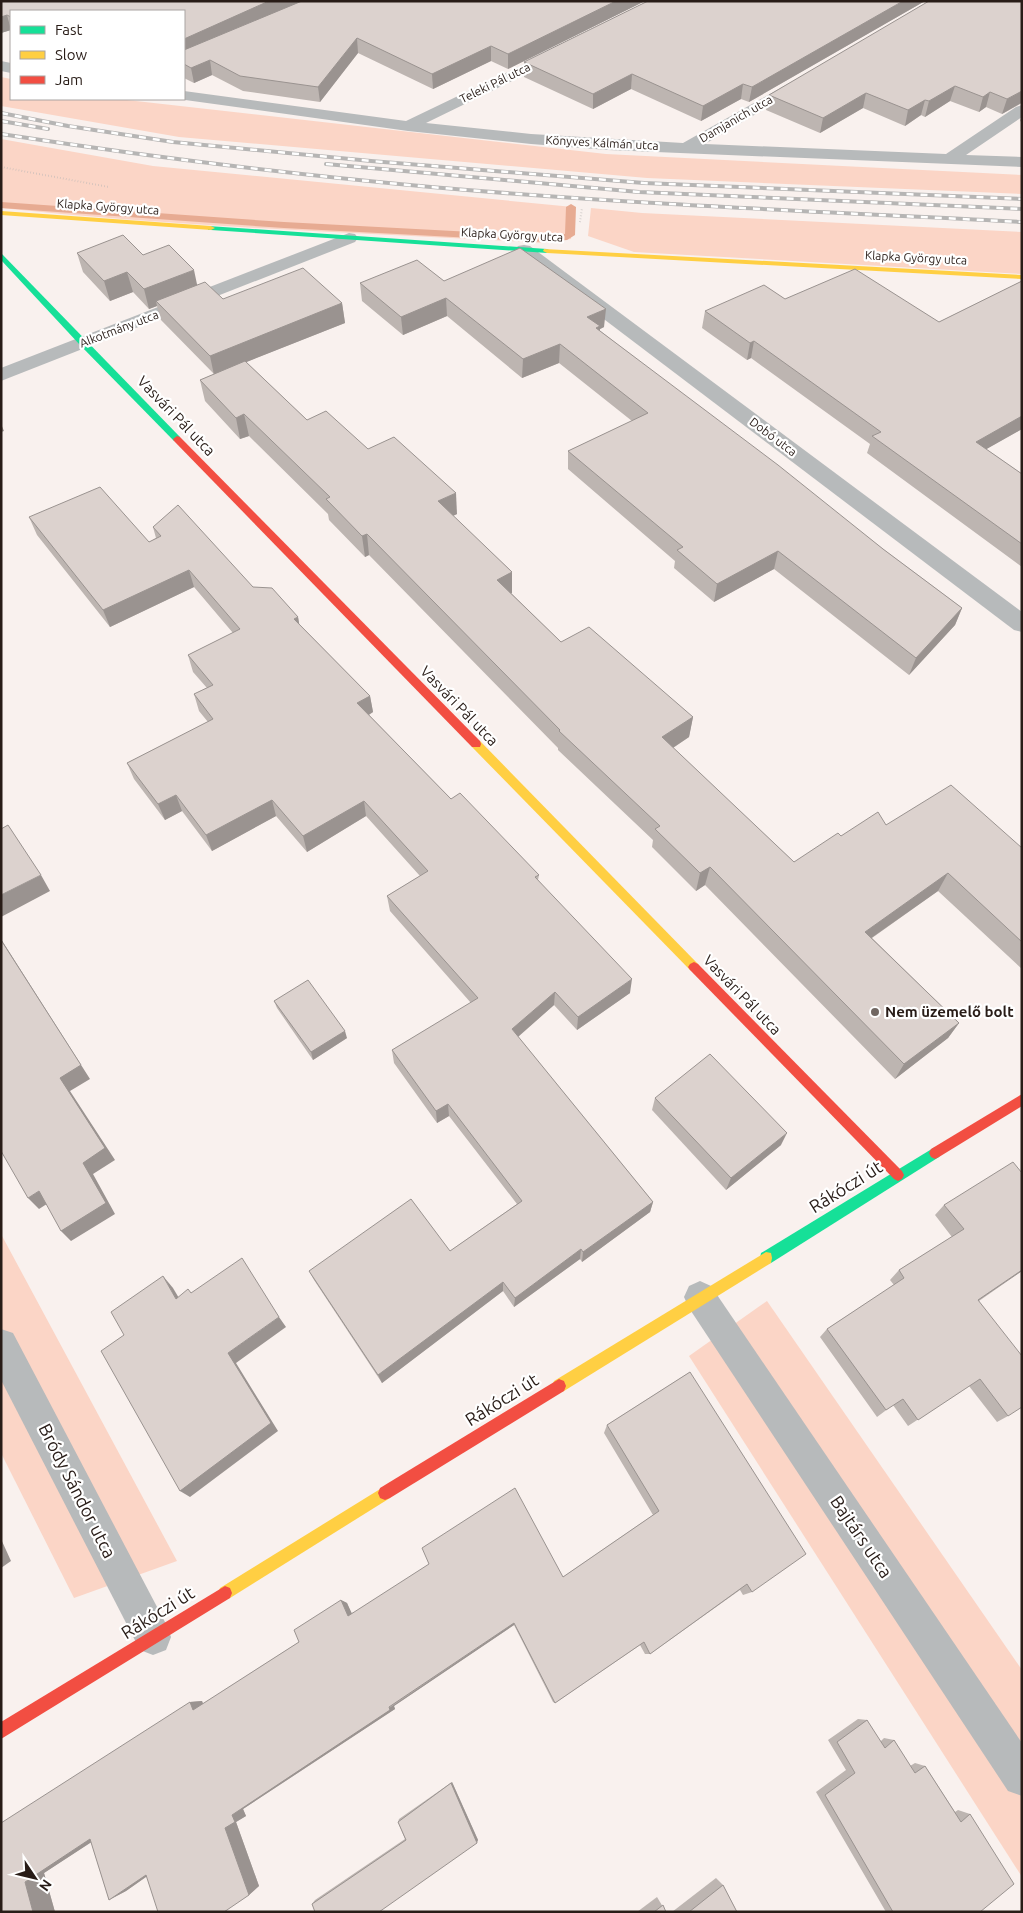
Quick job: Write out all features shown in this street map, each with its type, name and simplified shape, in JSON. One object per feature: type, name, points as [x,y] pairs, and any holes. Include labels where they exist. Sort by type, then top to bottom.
[{"type":"street","name":"Teleki Pál utca","points":[[408,126],[575,44]]},
{"type":"street","name":"Damjanich utca","points":[[688,147],[814,74]]},
{"type":"street","name":"Könyves Kálmán utca","points":[[185,96],[408,126],[608,145],[1022,162]]},
{"type":"street","points":[[949,159],[1022,110]]},
{"type":"street","name":"Klapka György utca","points":[[1,213],[524,250],[1022,277]]},
{"type":"street","name":"Alkotmány utca","points":[[1,375],[349,238]]},
{"type":"street","name":"Dobó utca","points":[[524,250],[1022,624]]},
{"type":"street","name":"Vasvári Pál utca","points":[[1,255],[84,343],[898,1175]]},
{"type":"street","name":"Rákóczi út","points":[[1,1731],[1022,1099]]},
{"type":"street","name":"Bajtárs utca","points":[[700,1298],[1022,1777]]},
{"type":"street","name":"Bródy Sándor utca","points":[[1,1345],[153,1637]]},
{"type":"shaded area","points":[[1,77],[10,79],[10,100],[127,100],[606,154],[1022,175],[1022,194],[647,178],[179,137],[1,106]]},
{"type":"shaded area","points":[[1,139],[153,166],[573,207],[571,239],[545,243],[273,229],[69,215],[1,208]]},
{"type":"shaded area","points":[[591,208],[642,213],[1022,232],[1022,274],[634,252],[588,236]]},
{"type":"shaded area","points":[[1,1234],[177,1561],[74,1598],[1,1453]]},
{"type":"shaded area","points":[[767,1301],[1022,1670],[1022,1877],[689,1356]]},
{"type":"building","points":[[1,1],[269,1],[185,39],[185,10],[10,10],[10,16],[7,15],[1,17]]},
{"type":"building","points":[[302,1],[616,1],[508,54],[491,46],[432,74],[357,38],[318,87],[240,76],[210,60],[191,68],[185,65],[185,50]]},
{"type":"building","points":[[648,1],[903,1],[752,87],[743,84],[703,106],[632,74],[593,94],[524,62]]},
{"type":"building","points":[[929,1],[1022,1],[1022,91],[1007,99],[990,92],[983,97],[955,86],[929,101],[925,100],[908,110],[866,93],[823,118],[769,95]]},
{"type":"building","points":[[123,235],[143,255],[169,245],[194,270],[144,289],[127,272],[104,281],[77,253]]},
{"type":"building","points":[[520,248],[606,309],[587,317],[600,326],[596,328],[778,465],[883,549],[962,608],[916,658],[778,551],[717,584],[677,550],[683,547],[568,451],[648,413],[560,344],[523,359],[446,298],[401,317],[360,283],[417,260],[444,281]]},
{"type":"building","points":[[303,268],[342,303],[210,356],[156,301],[205,282],[223,299]]},
{"type":"building","points":[[855,269],[939,322],[1022,281],[1022,416],[976,442],[1022,474],[1022,544],[872,436],[881,432],[754,341],[750,343],[705,311],[764,285],[785,299]]},
{"type":"building","points":[[245,361],[307,420],[326,411],[368,449],[394,437],[456,493],[438,501],[512,572],[497,580],[561,642],[589,627],[693,717],[662,737],[794,862],[838,833],[841,836],[878,812],[886,825],[951,785],[1022,848],[1022,942],[948,873],[865,932],[959,1023],[904,1064],[710,867],[700,873],[655,829],[660,826],[559,731],[367,534],[362,536],[326,499],[330,497],[244,414],[236,418],[200,380]]},
{"type":"building","points":[[100,487],[149,542],[161,536],[153,527],[178,505],[253,587],[272,588],[298,617],[294,619],[370,696],[357,703],[451,799],[460,793],[539,875],[535,877],[632,979],[578,1017],[555,992],[512,1029],[653,1202],[583,1252],[581,1249],[515,1298],[503,1282],[378,1375],[309,1271],[411,1199],[450,1251],[522,1201],[448,1104],[436,1111],[392,1050],[478,998],[387,896],[428,871],[364,801],[303,836],[272,800],[206,835],[176,795],[158,804],[127,763],[213,719],[194,694],[213,685],[188,655],[240,629],[189,570],[103,610],[29,517]]},
{"type":"building","points":[[8,825],[41,875],[1,895],[1,829]]},
{"type":"building","points":[[1,940],[81,1065],[60,1078],[105,1148],[83,1163],[106,1203],[61,1231],[39,1191],[28,1198],[1,1151]]},
{"type":"building","points":[[308,980],[345,1031],[311,1052],[274,1001]]},
{"type":"building","points":[[710,1054],[787,1133],[731,1178],[655,1098]]},
{"type":"building","points":[[1013,1162],[1022,1173],[1022,1270],[978,1300],[1022,1356],[1022,1407],[1008,1416],[980,1379],[918,1420],[903,1399],[886,1410],[827,1329],[904,1278],[899,1270],[964,1229],[944,1205]]},
{"type":"building","points":[[242,1258],[279,1317],[228,1353],[271,1423],[180,1491],[101,1351],[124,1335],[111,1312],[163,1276],[176,1299],[188,1289],[191,1293]]},
{"type":"building","points":[[690,1372],[806,1554],[752,1592],[747,1584],[650,1654],[644,1642],[555,1703],[514,1623],[389,1707],[390,1710],[232,1815],[235,1822],[225,1828],[249,1895],[224,1912],[158,1912],[146,1875],[109,1900],[90,1839],[25,1882],[33,1912],[1,1912],[1,1823],[190,1702],[193,1710],[299,1642],[294,1630],[341,1600],[348,1616],[429,1564],[422,1548],[515,1488],[563,1577],[659,1511],[607,1425]]},
{"type":"building","points":[[867,1720],[885,1748],[894,1740],[915,1773],[925,1766],[961,1822],[970,1814],[1014,1884],[980,1912],[893,1912],[825,1795],[855,1773],[837,1742]]},
{"type":"building","points":[[451,1783],[477,1843],[379,1912],[315,1912],[312,1904],[406,1840],[398,1822]]},
{"type":"building","points":[[723,1885],[737,1912],[689,1912]]},
{"type":"building","points":[[663,1905],[666,1912],[654,1912]]},
{"type":"waterway","points":[[1,205],[284,225],[547,239],[570,235],[571,207]]},
{"type":"railway","points":[[1,113],[68,126],[173,142],[371,161],[644,183],[1022,199]]},
{"type":"railway","points":[[1,121],[48,129]]},
{"type":"railway","points":[[1,134],[216,164],[431,187],[652,203],[1022,222]]},
{"type":"railway","points":[[326,164],[639,192],[1022,209]]},
{"type":"traffic: fast","points":[[211,228],[547,251]]},
{"type":"traffic: fast","points":[[1,255],[83,343],[177,439]]},
{"type":"traffic: fast","points":[[766,1258],[935,1153]]},
{"type":"traffic: slow","points":[[1,213],[211,228]]},
{"type":"traffic: slow","points":[[547,251],[1022,277]]},
{"type":"traffic: slow","points":[[476,744],[694,967]]},
{"type":"traffic: slow","points":[[559,1386],[766,1258]]},
{"type":"traffic: slow","points":[[225,1593],[385,1493]]},
{"type":"traffic: jam","points":[[177,439],[476,744]]},
{"type":"traffic: jam","points":[[694,967],[898,1175]]},
{"type":"traffic: jam","points":[[935,1153],[1022,1099]]},
{"type":"traffic: jam","points":[[385,1493],[559,1386]]},
{"type":"traffic: jam","points":[[1,1731],[225,1593]]},
{"type":"place","name":"Nem üzemelő bolt","points":[[875,1012]]}]
